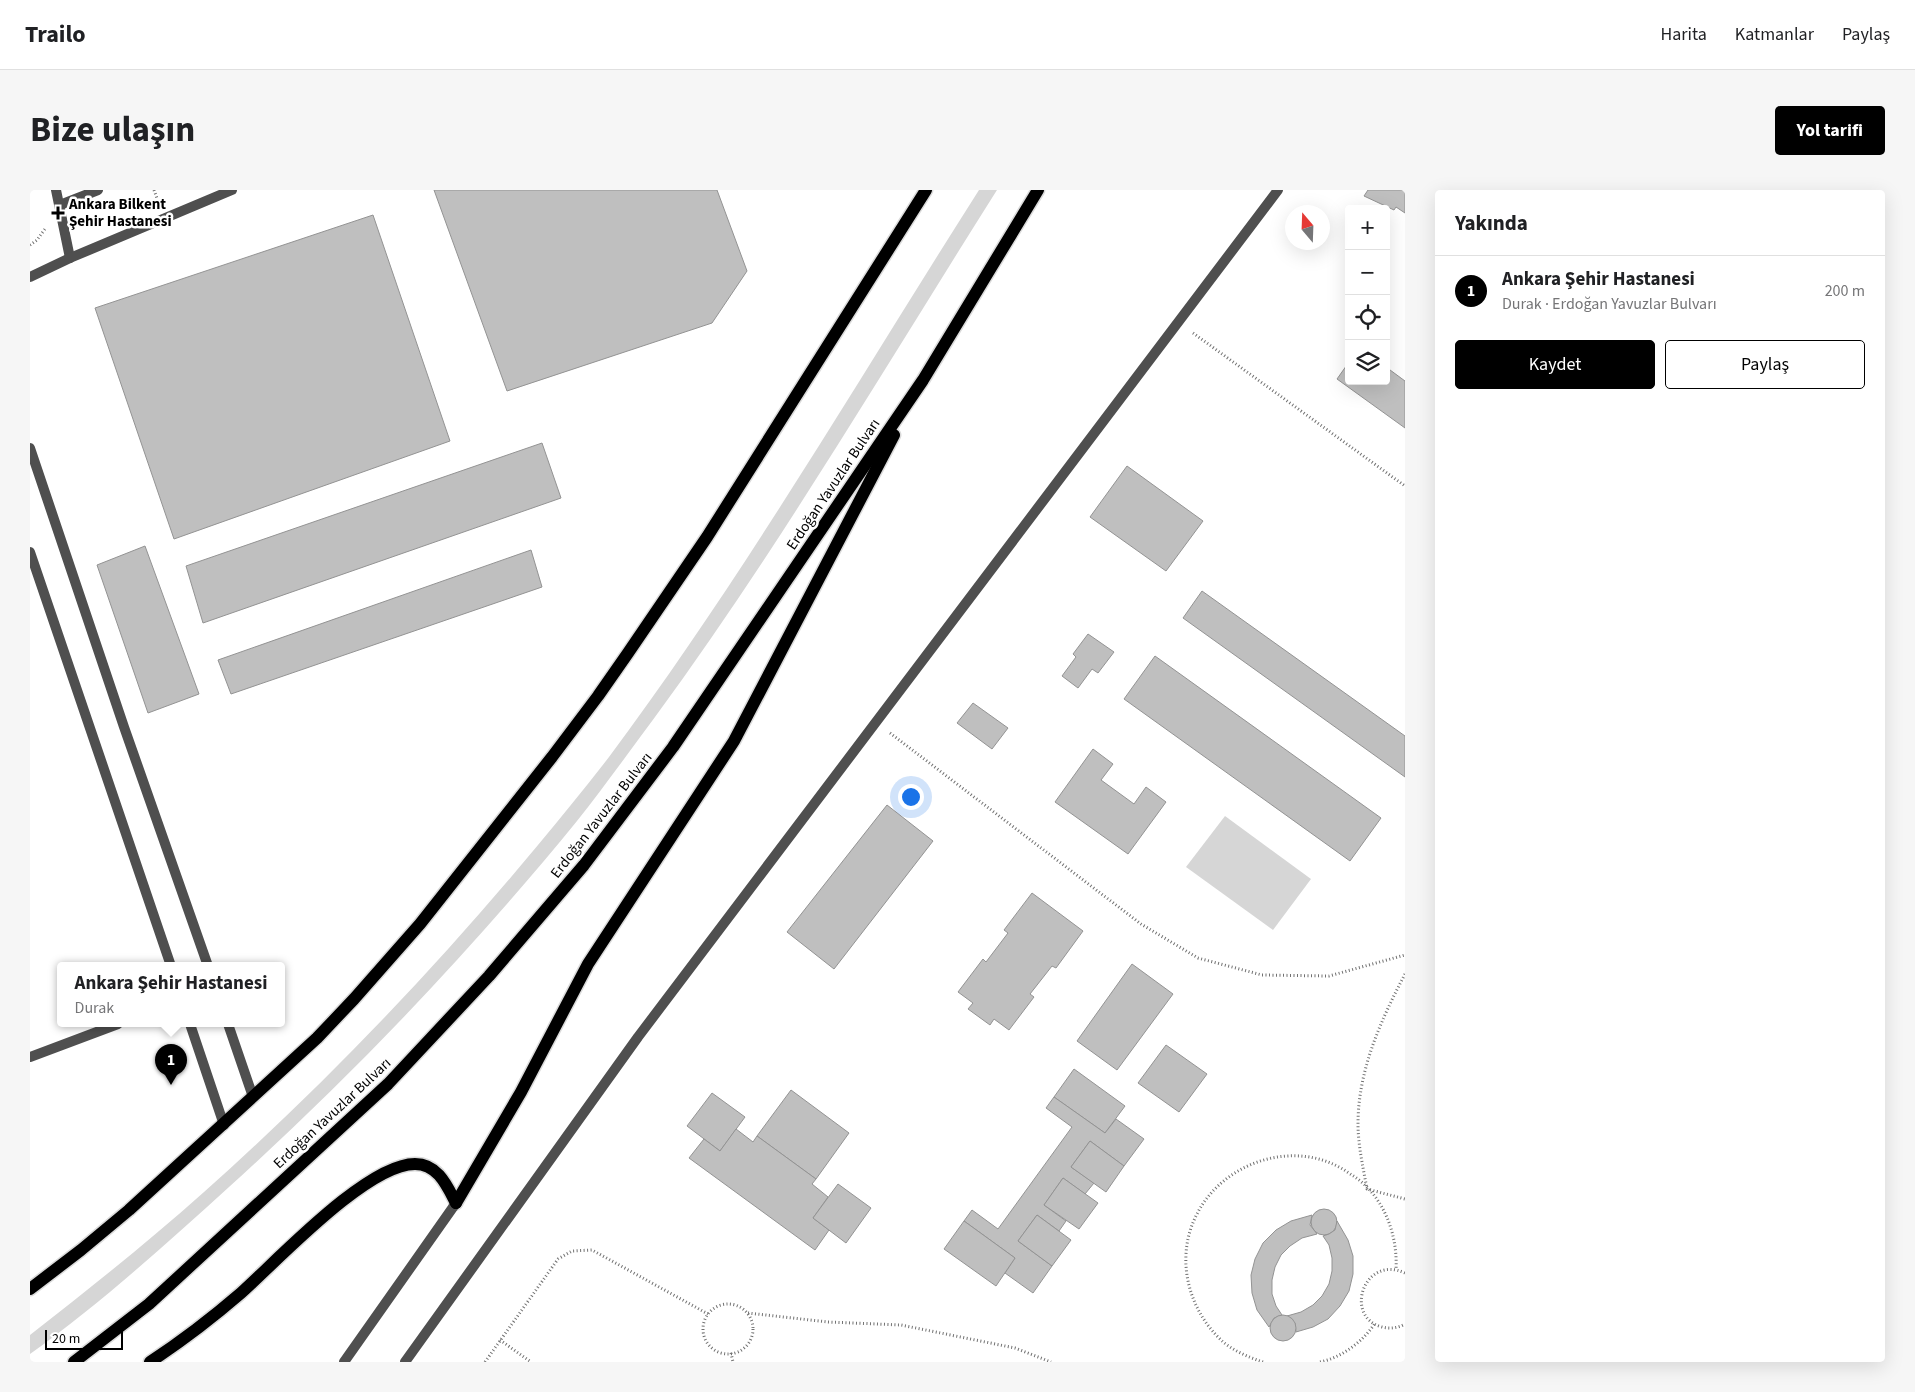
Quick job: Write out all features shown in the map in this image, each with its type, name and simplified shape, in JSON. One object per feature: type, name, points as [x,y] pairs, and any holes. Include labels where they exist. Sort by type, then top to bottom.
[{"type":"main road","points":[[30,1289],[129,1210],[317,1038],[348,1006],[420,924],[598,696],[707,537],[926,190]]},
{"type":"main road","name":"Erdoğan Yavuzlar Bulvarı","points":[[74,1362],[149,1304],[388,1084],[476,990],[584,865],[674,747],[923,380],[1038,190]]},
{"type":"main road","points":[[456,1204],[521,1092],[588,964],[734,741],[923,380]]},
{"type":"main road","points":[[150,1362],[202,1325],[333,1209],[372,1178],[395,1167],[416,1164],[433,1169],[443,1178],[456,1204]]},
{"type":"street","points":[[56,190],[70,258]]},
{"type":"street","points":[[60,205],[98,190]]},
{"type":"street","points":[[30,277],[70,258],[232,190]]},
{"type":"street","points":[[404,1362],[638,1037],[1278,190]]},
{"type":"street","points":[[30,448],[124,727],[207,962]]},
{"type":"street","points":[[30,552],[169,962]]},
{"type":"street","points":[[30,1057],[110,1027]]},
{"type":"street","points":[[191,1027],[224,1124]]},
{"type":"street","points":[[229,1027],[253,1097]]},
{"type":"street","points":[[344,1362],[456,1204]]},
{"type":"path","points":[[1178,323],[1405,486]]},
{"type":"path","points":[[876,722],[1141,924],[1198,958],[1262,975],[1329,976],[1405,955]]},
{"type":"path","points":[[1367,1189],[1361,1158],[1358,1124],[1361,1088],[1369,1055],[1394,995],[1405,974]]},
{"type":"path","points":[[1263,1362],[1244,1355],[1221,1340],[1203,1319],[1191,1295],[1185,1268],[1187,1240],[1196,1214],[1212,1191],[1233,1173],[1257,1161],[1284,1156],[1312,1158],[1338,1166],[1361,1182],[1379,1203],[1392,1227],[1397,1254],[1396,1270]]},
{"type":"path","points":[[1367,1189],[1405,1199]]},
{"type":"path","points":[[485,1362],[558,1258],[572,1251],[592,1250],[708,1314]]},
{"type":"path","points":[[1405,1273],[1388,1270],[1374,1275],[1364,1286],[1361,1301],[1366,1315],[1378,1326],[1393,1328],[1405,1324]]},
{"type":"path","points":[[748,1313],[752,1325],[751,1338],[743,1348],[731,1354],[718,1352],[705,1339],[703,1326],[708,1314],[724,1304],[737,1306],[748,1313],[828,1322],[901,1325],[1015,1348],[1051,1362]]},
{"type":"path","points":[[1320,1362],[1350,1349],[1370,1331],[1375,1323]]},
{"type":"path","points":[[500,1340],[531,1362]]},
{"type":"path","points":[[731,1354],[733,1362]]},
{"type":"shaded area","points":[[979,190],[997,190],[788,523],[745,588],[655,717],[577,821],[453,964],[366,1056],[321,1100],[229,1187],[156,1252],[82,1315],[30,1354],[30,1335],[183,1211],[336,1068],[460,936],[574,801],[609,757],[707,619],[799,477]]},
{"type":"shaded area","points":[[1225,816],[1311,879],[1273,930],[1186,867]]},
{"type":"building","points":[[434,190],[717,190],[747,271],[712,323],[507,391]]},
{"type":"building","points":[[1368,190],[1405,190],[1405,213],[1396,207],[1394,210],[1390,208],[1390,205],[1383,205],[1364,196]]},
{"type":"building","points":[[373,215],[450,441],[174,539],[95,308]]},
{"type":"building","points":[[1345,368],[1345,385],[1337,379]]},
{"type":"building","points":[[1390,370],[1405,381],[1405,428],[1345,385],[1390,385]]},
{"type":"building","points":[[542,443],[561,498],[203,623],[186,566]]},
{"type":"building","points":[[1127,466],[1203,521],[1166,571],[1090,517]]},
{"type":"building","points":[[145,546],[199,694],[148,713],[97,565]]},
{"type":"building","points":[[531,550],[542,587],[231,694],[218,660]]},
{"type":"building","points":[[1202,591],[1405,736],[1405,777],[1183,618]]},
{"type":"building","points":[[1088,634],[1114,652],[1098,673],[1092,669],[1078,688],[1062,676],[1076,657],[1073,654]]},
{"type":"building","points":[[1155,656],[1381,818],[1350,861],[1124,699]]},
{"type":"building","points":[[973,703],[1008,728],[992,749],[957,723]]},
{"type":"building","points":[[1093,749],[1113,764],[1101,780],[1134,804],[1146,787],[1166,802],[1128,854],[1055,802]]},
{"type":"building","points":[[887,805],[933,841],[834,969],[787,932]]},
{"type":"building","points":[[1032,893],[1083,931],[1056,968],[1052,966],[1030,994],[1034,997],[1009,1030],[994,1019],[990,1025],[968,1009],[973,1003],[958,992],[983,959],[986,962],[1008,933],[1004,930]]},
{"type":"building","points":[[1132,964],[1173,994],[1117,1070],[1077,1041]]},
{"type":"building","points":[[1166,1045],[1207,1074],[1179,1112],[1138,1083]]},
{"type":"building","points":[[1074,1069],[1125,1106],[1105,1133],[1054,1097]]},
{"type":"building","points":[[791,1090],[849,1133],[816,1179],[757,1136]]},
{"type":"building","points":[[712,1093],[745,1117],[720,1151],[687,1126]]},
{"type":"building","points":[[1054,1097],[1105,1133],[1116,1119],[1144,1139],[1124,1166],[1090,1141],[1071,1167],[1094,1183],[1085,1194],[1063,1178],[1044,1205],[1066,1221],[1059,1231],[1037,1215],[1018,1241],[1052,1266],[1033,1293],[1005,1273],[1015,1258],[964,1221],[972,1210],[998,1229],[1072,1127],[1046,1108]]},
{"type":"building","points":[[736,1129],[753,1142],[757,1136],[816,1179],[812,1184],[828,1197],[813,1218],[829,1230],[815,1250],[689,1158],[704,1139],[720,1151]]},
{"type":"building","points":[[1090,1141],[1124,1166],[1106,1192],[1071,1167]]},
{"type":"building","points":[[1063,1178],[1098,1203],[1079,1229],[1044,1205]]},
{"type":"building","points":[[838,1184],[871,1208],[846,1243],[813,1218]]},
{"type":"building","points":[[1324,1209],[1333,1213],[1337,1222],[1333,1231],[1324,1235],[1315,1231],[1311,1222],[1315,1213]]},
{"type":"building","points":[[1037,1215],[1071,1240],[1052,1266],[1018,1241]]},
{"type":"building","points":[[1312,1215],[1310,1225],[1317,1234],[1302,1238],[1290,1246],[1281,1255],[1275,1267],[1272,1280],[1272,1294],[1276,1306],[1282,1315],[1274,1318],[1269,1327],[1257,1310],[1252,1293],[1251,1275],[1255,1259],[1263,1243],[1276,1230],[1291,1221]]},
{"type":"building","points":[[964,1221],[1015,1258],[996,1286],[944,1249]]},
{"type":"building","points":[[1337,1221],[1348,1240],[1353,1256],[1353,1274],[1349,1291],[1340,1306],[1328,1319],[1313,1327],[1296,1332],[1295,1323],[1287,1316],[1301,1312],[1313,1305],[1322,1296],[1329,1284],[1332,1258],[1329,1245],[1323,1236],[1335,1230]]},
{"type":"building","points":[[1283,1315],[1292,1319],[1296,1328],[1292,1337],[1283,1341],[1274,1337],[1270,1328],[1274,1319]]},
{"type":"place","name":"Ankara Bilkent Şehir Hastanesi","points":[[58,213]]},
{"type":"place","name":"Ankara Şehir Hastanesi","points":[[171,1085]]}]
